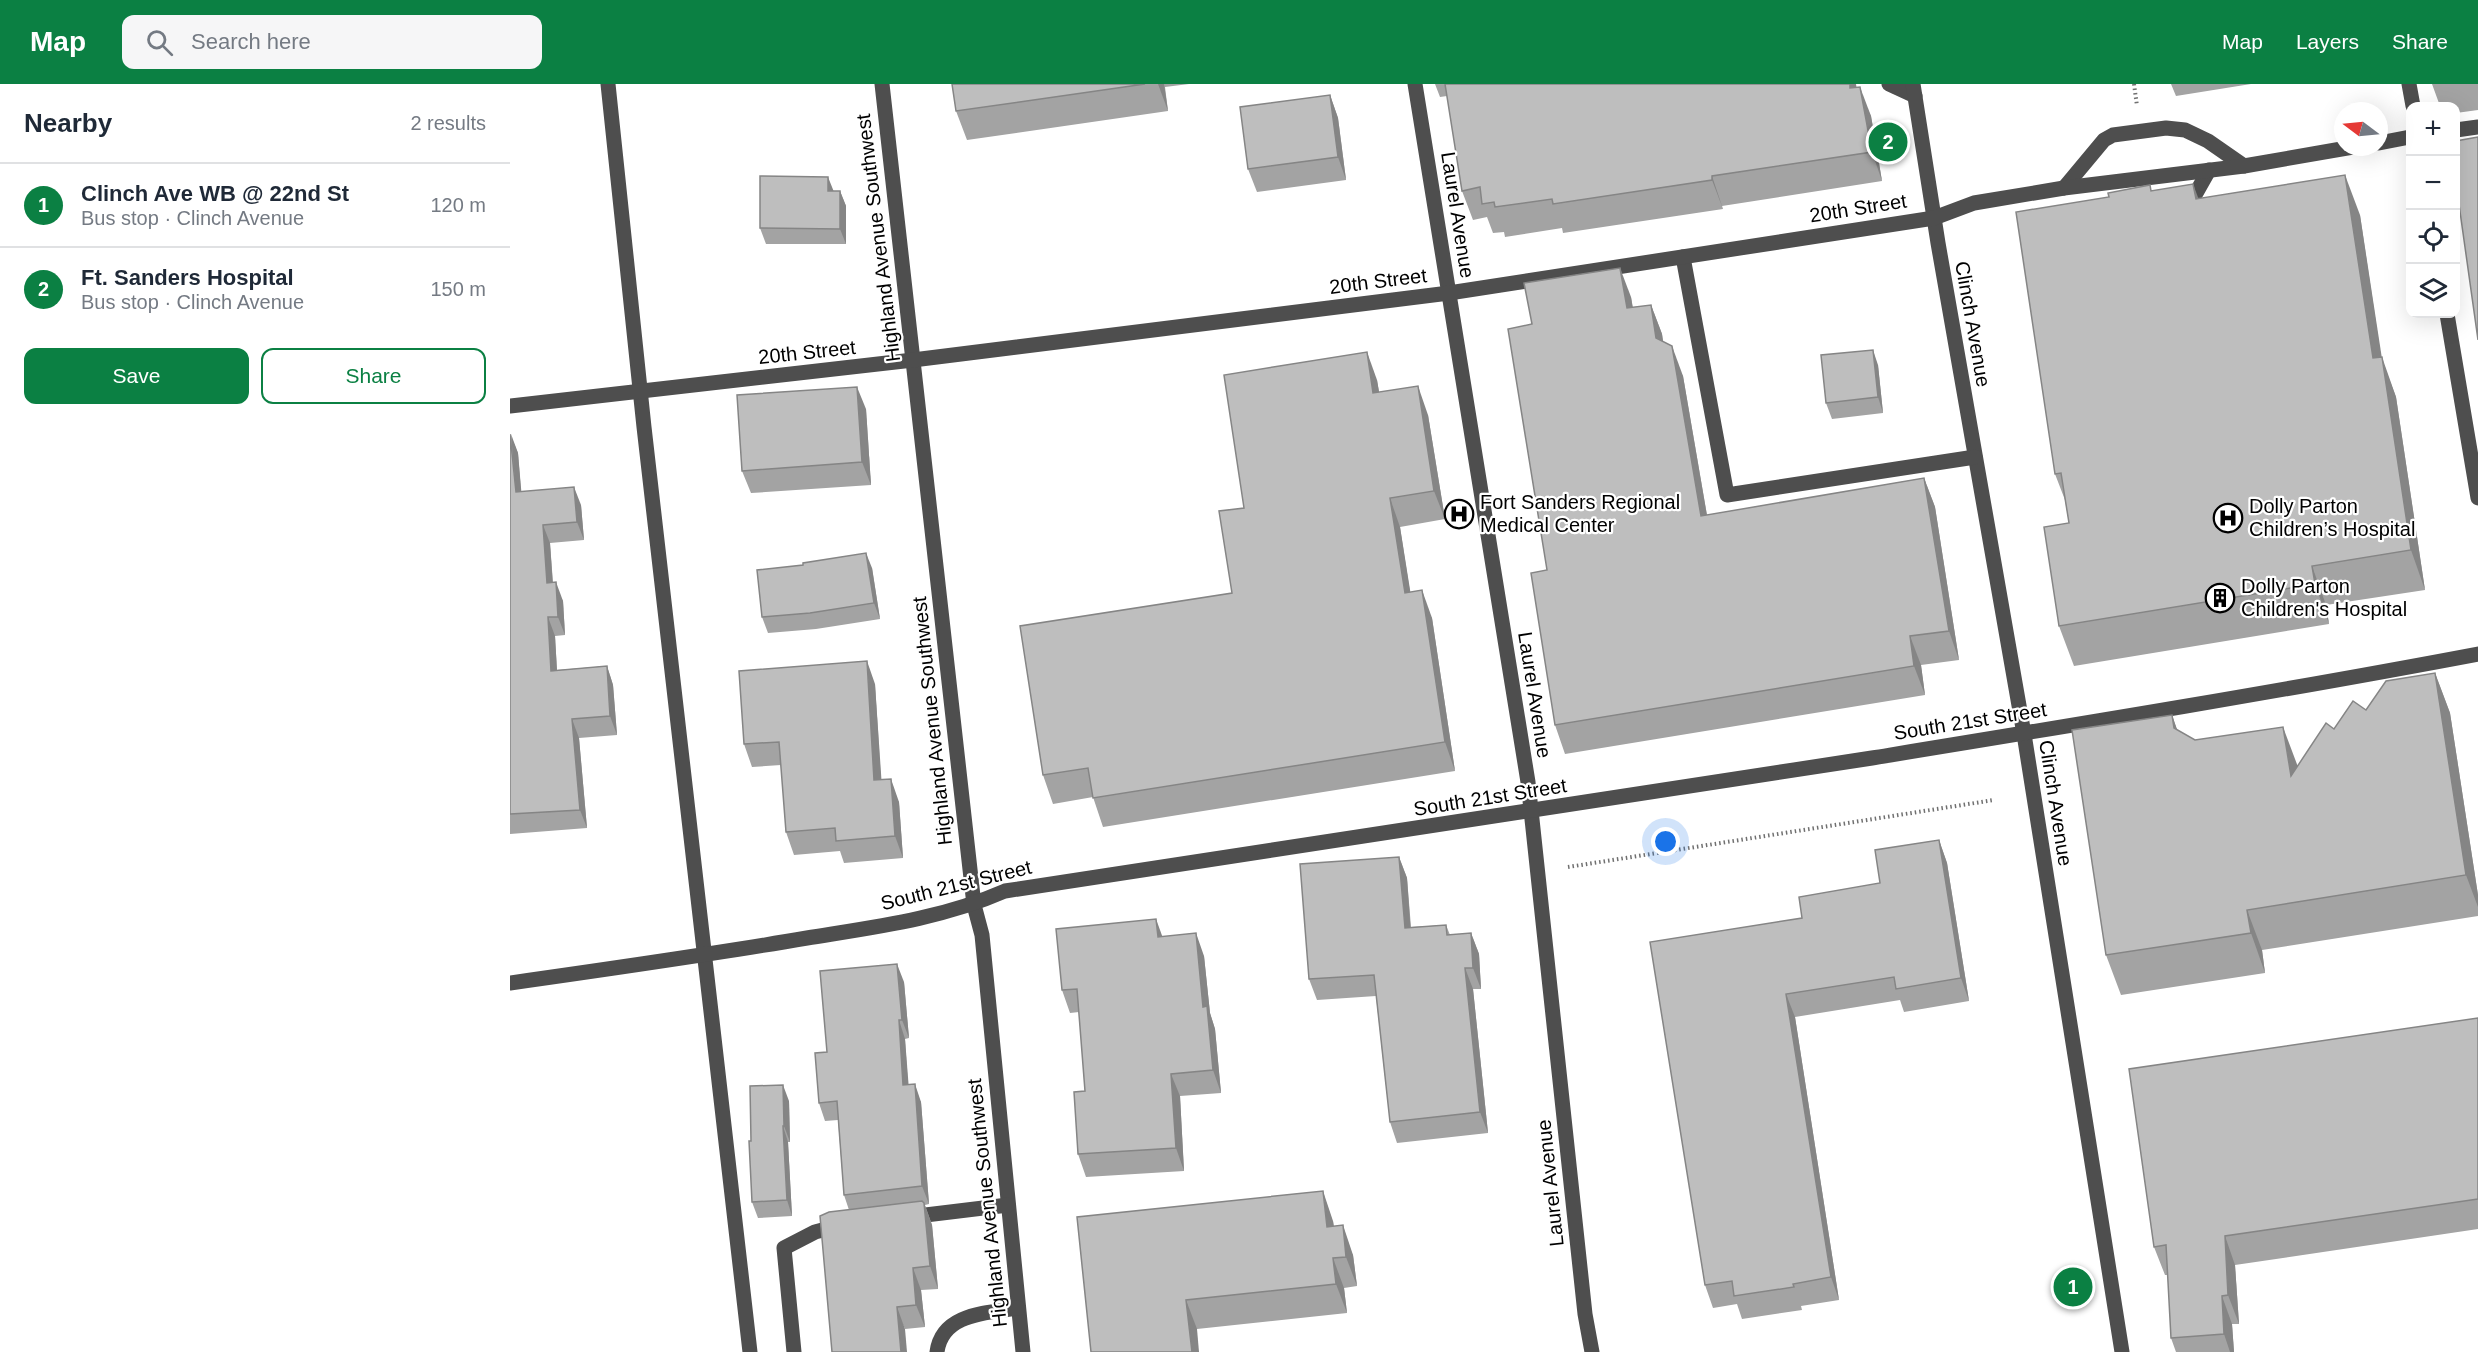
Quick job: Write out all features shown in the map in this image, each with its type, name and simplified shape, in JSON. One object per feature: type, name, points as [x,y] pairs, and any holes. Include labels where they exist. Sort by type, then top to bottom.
[{"type":"street","points":[[608,84],[750,1352]]},
{"type":"street","name":"Highland Avenue Southwest","points":[[882,84],[974,905],[982,935],[1023,1352]]},
{"type":"street","name":"Laurel Avenue","points":[[1415,84],[1528,782],[1585,1314],[1592,1352]]},
{"type":"street","points":[[1889,84],[1914,90]]},
{"type":"street","points":[[2409,84],[2412,102]]},
{"type":"street","name":"Clinch Avenue","points":[[1914,90],[1934,218],[2024,734],[2122,1352]]},
{"type":"street","points":[[2460,129],[2478,127]]},
{"type":"street","points":[[2064,188],[2104,140],[2113,135],[2166,128],[2185,130],[2208,141],[2244,165]]},
{"type":"street","points":[[2388,141],[2406,138]]},
{"type":"street","name":"20th Street","points":[[510,406],[913,360],[1449,293],[1934,218],[1974,204],[2002,198],[2244,165],[2334,150]]},
{"type":"street","points":[[2169,214],[2188,208],[2209,170]]},
{"type":"street","points":[[2002,198],[2022,211]]},
{"type":"street","points":[[1683,257],[1727,495],[1976,457]]},
{"type":"street","points":[[2448,318],[2478,498]]},
{"type":"street","name":"South 21st Street","points":[[510,983],[706,955],[930,917],[974,905],[1005,891],[1530,812],[2024,734],[2478,654]]},
{"type":"street","points":[[892,1219],[1008,1205]]},
{"type":"street","points":[[794,1352],[784,1248],[835,1225],[858,1223]]},
{"type":"street","points":[[938,1352],[940,1338],[947,1328],[958,1320],[977,1314],[1018,1308]]},
{"type":"path","points":[[1568,867],[1994,801]]},
{"type":"building","points":[[952,84],[1145,84],[956,111]]},
{"type":"building","points":[[1445,84],[1850,84],[1850,88],[1860,87],[1872,152],[1712,176],[1712,180],[1553,204],[1552,199],[1495,207],[1494,202],[1482,204],[1480,187],[1462,191]]},
{"type":"building","points":[[1330,95],[1338,157],[1248,169],[1240,107]]},
{"type":"building","points":[[2478,137],[2478,340],[2460,212],[2460,140]]},
{"type":"building","points":[[2345,175],[2373,358],[2382,357],[2411,550],[2312,566],[2315,584],[2059,626],[2044,527],[2069,523],[2061,473],[2055,474],[2016,212],[2109,197],[2108,193],[2150,185],[2151,191],[2193,184],[2196,199]]},
{"type":"building","points":[[760,176],[828,177],[828,191],[840,191],[840,229],[760,228]]},
{"type":"building","points":[[1620,268],[1627,308],[1651,305],[1656,338],[1672,346],[1701,516],[1924,478],[1949,631],[1910,636],[1914,666],[1555,725],[1531,573],[1547,570],[1508,329],[1532,324],[1524,283]]},
{"type":"building","points":[[1873,350],[1878,397],[1826,403],[1821,355]]},
{"type":"building","points":[[1367,352],[1373,393],[1418,386],[1434,491],[1390,498],[1405,593],[1422,590],[1445,742],[1093,798],[1088,768],[1043,775],[1020,626],[1232,593],[1219,511],[1244,508],[1224,375]]},
{"type":"building","points":[[857,387],[862,462],[742,471],[737,395]]},
{"type":"building","points":[[510,434],[516,492],[574,487],[577,522],[543,525],[547,583],[556,582],[558,617],[548,617],[551,671],[607,666],[610,716],[572,719],[580,810],[510,814]]},
{"type":"building","points":[[866,553],[874,603],[810,613],[762,617],[757,570],[803,565],[803,563]]},
{"type":"building","points":[[867,661],[874,780],[891,779],[895,836],[836,841],[835,828],[786,832],[779,742],[744,744],[739,671]]},
{"type":"building","points":[[2435,673],[2466,875],[2247,910],[2251,933],[2106,955],[2072,730],[2172,715],[2174,728],[2195,740],[2283,727],[2291,776],[2326,723],[2334,729],[2353,701],[2366,710],[2386,681]]},
{"type":"building","points":[[1939,840],[1961,978],[1896,989],[1894,977],[1786,994],[1831,1277],[1793,1284],[1794,1287],[1734,1296],[1732,1281],[1705,1285],[1650,942],[1802,918],[1799,897],[1880,883],[1875,850]]},
{"type":"building","points":[[1399,857],[1405,928],[1446,925],[1447,935],[1471,933],[1473,968],[1465,968],[1480,1112],[1390,1122],[1374,975],[1309,979],[1300,864]]},
{"type":"building","points":[[1156,919],[1158,937],[1196,933],[1203,1007],[1207,1006],[1213,1070],[1171,1074],[1176,1148],[1078,1154],[1074,1092],[1085,1091],[1077,989],[1062,990],[1056,929]]},
{"type":"building","points":[[897,964],[902,1020],[899,1020],[903,1085],[915,1084],[922,1186],[844,1195],[837,1101],[819,1103],[815,1053],[827,1052],[820,971]]},
{"type":"building","points":[[2478,1018],[2478,1199],[2225,1236],[2228,1295],[2222,1296],[2224,1334],[2171,1338],[2166,1245],[2154,1247],[2129,1069]]},
{"type":"building","points":[[783,1085],[787,1200],[752,1202],[749,1141],[751,1141],[750,1086]]},
{"type":"building","points":[[1323,1191],[1327,1227],[1343,1225],[1346,1257],[1333,1258],[1336,1284],[1186,1300],[1192,1352],[1091,1352],[1077,1217]]},
{"type":"building","points":[[922,1201],[930,1266],[913,1268],[916,1305],[897,1307],[901,1352],[832,1352],[820,1216],[829,1212]]},
{"type":"place","name":"Ft. Sanders Hospital","points":[[1888,142]]},
{"type":"place","name":"Fort Sanders Regional Medical Center","points":[[1459,514]]},
{"type":"place","name":"Dolly Parton Children’s Hospital","points":[[2228,518]]},
{"type":"place","name":"Dolly Parton Children's Hospital","points":[[2220,598]]},
{"type":"place","name":"Clinch Ave WB @ 22nd St","points":[[2073,1287]]}]
